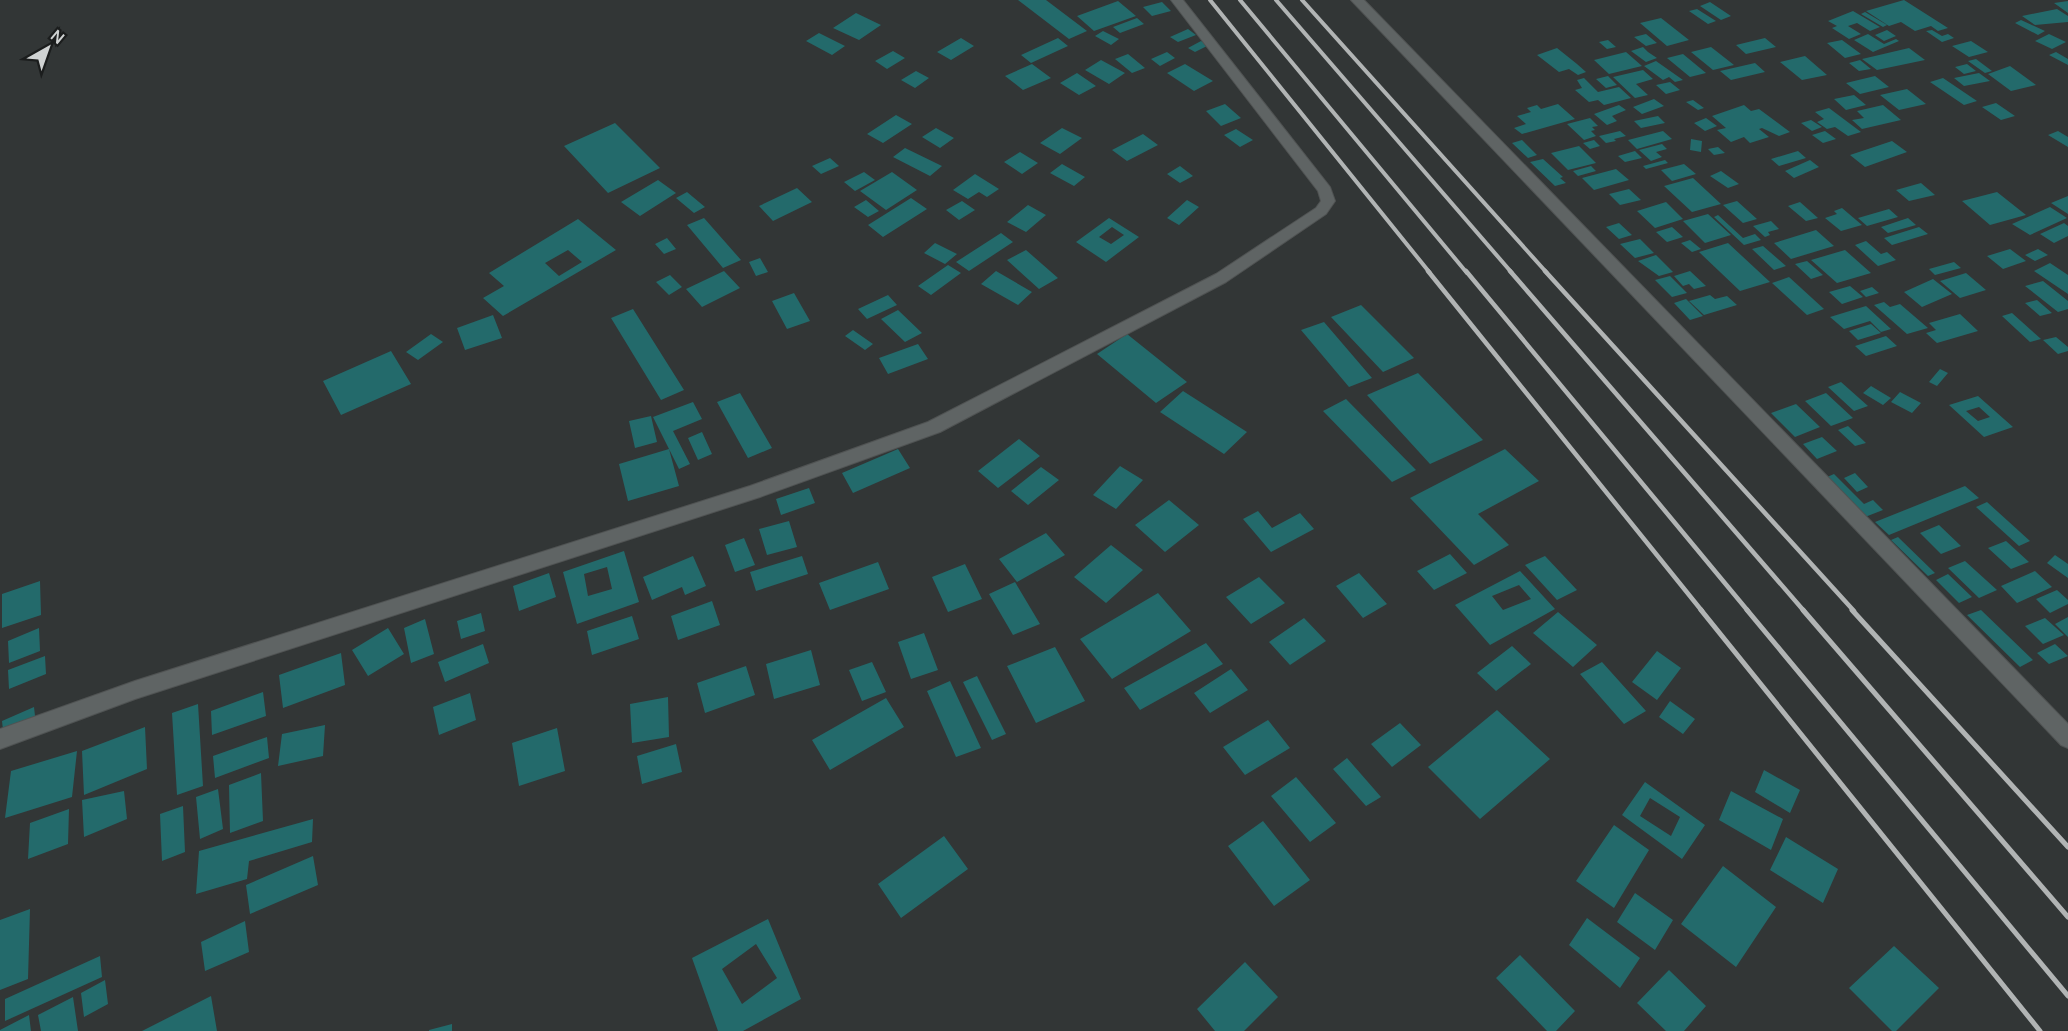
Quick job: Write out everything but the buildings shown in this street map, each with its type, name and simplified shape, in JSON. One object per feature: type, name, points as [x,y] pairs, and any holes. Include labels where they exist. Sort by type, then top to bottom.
[{"type":"street","points":[[0,739],[135,690],[754,492],[934,427],[1221,278],[1320,211],[1328,201],[1325,190],[1228,69],[1177,0]]},
{"type":"street","points":[[1357,0],[2068,738]]},
{"type":"railway","points":[[1210,0],[1430,273]]},
{"type":"railway","points":[[1240,0],[1467,273]]},
{"type":"railway","points":[[1276,0],[1512,273]]},
{"type":"railway","points":[[1302,0],[1547,273]]},
{"type":"railway","points":[[1428,271],[1702,611]]},
{"type":"railway","points":[[1466,271],[1748,611]]},
{"type":"railway","points":[[1510,271],[1804,611]]},
{"type":"railway","points":[[1545,271],[1854,611]]},
{"type":"railway","points":[[1701,610],[2040,1031]]},
{"type":"railway","points":[[1747,610],[2068,996]]},
{"type":"railway","points":[[1803,610],[2068,917]]},
{"type":"railway","points":[[1852,610],[2068,847]]}]
